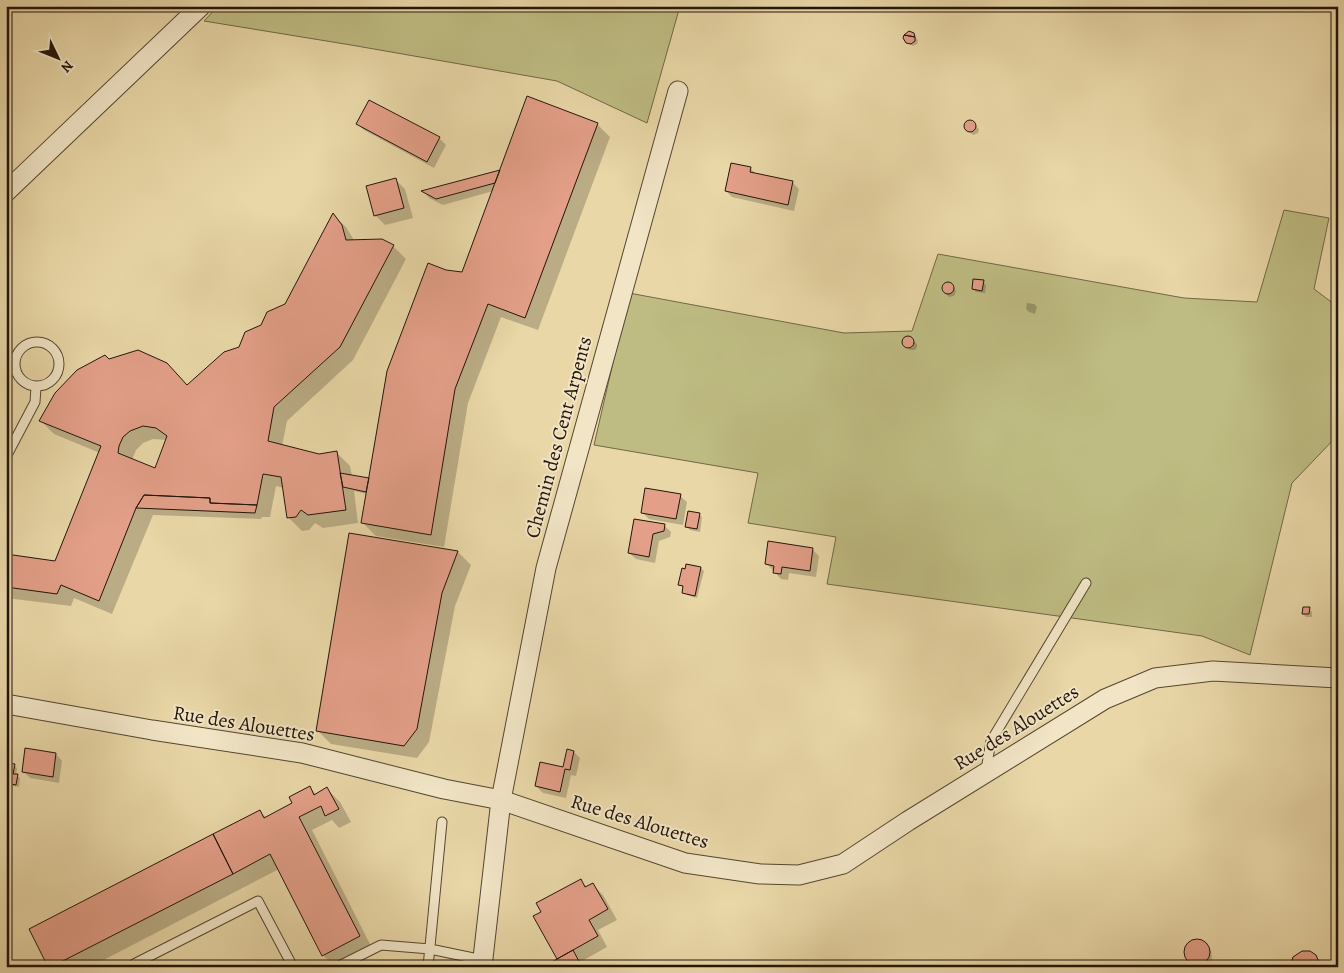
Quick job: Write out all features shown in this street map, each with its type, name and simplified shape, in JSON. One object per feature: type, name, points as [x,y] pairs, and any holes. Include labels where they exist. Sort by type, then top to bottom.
[{"type":"street","points":[[6,192],[201,6]]},
{"type":"street","name":"Chemin des Cent Arpents","points":[[482,963],[501,800],[550,552],[678,91]]},
{"type":"street","name":"Rue des Alouettes","points":[[6,704],[152,730],[302,753],[444,789],[501,800],[685,863],[760,874],[799,875],[843,864],[1105,699],[1155,678],[1213,671],[1338,678]]},
{"type":"lane","points":[[42,342],[50,346],[57,354],[60,364],[57,374],[45,386],[36,387],[23,382],[15,372],[14,361],[20,351],[29,343],[42,342]]},
{"type":"lane","points":[[6,457],[34,402],[36,387]]},
{"type":"lane","points":[[986,773],[991,741],[1086,583]]},
{"type":"lane","points":[[428,967],[442,822]]},
{"type":"lane","points":[[132,966],[258,901],[293,967]]},
{"type":"lane","points":[[337,967],[381,945],[430,949],[482,963]]},
{"type":"shaded area","points":[[218,6],[680,6],[647,123],[557,81],[204,21]]},
{"type":"shaded area","points":[[1284,210],[1329,218],[1314,289],[1338,307],[1338,435],[1292,483],[1250,655],[1202,636],[827,584],[836,537],[748,523],[758,473],[594,445],[629,293],[844,333],[912,331],[938,254],[1184,298],[1257,302]]},
{"type":"building","points":[[909,31],[914,33],[915,37],[904,35]]},
{"type":"building","points":[[904,35],[915,37],[915,41],[911,44],[906,43],[903,38]]},
{"type":"building","points":[[527,96],[598,123],[525,318],[488,304],[455,389],[431,535],[361,523],[387,371],[428,263],[446,270],[462,272]]},
{"type":"building","points":[[369,100],[440,137],[427,162],[356,124]]},
{"type":"building","points":[[968,120],[972,120],[976,126],[972,132],[968,132],[964,128],[964,124]]},
{"type":"building","points":[[731,163],[751,167],[750,172],[793,181],[788,205],[725,191]]},
{"type":"building","points":[[500,170],[495,183],[436,199],[421,191]]},
{"type":"building","points":[[396,178],[404,208],[374,216],[366,186]]},
{"type":"building","points":[[333,213],[342,225],[346,240],[382,239],[394,245],[340,347],[274,407],[268,441],[319,454],[337,451],[346,510],[308,515],[301,510],[296,517],[287,518],[281,477],[263,474],[257,505],[210,503],[210,498],[144,495],[136,508],[99,601],[61,585],[57,594],[6,587],[6,554],[55,561],[101,446],[39,421],[55,393],[77,370],[105,355],[109,359],[138,350],[167,363],[187,385],[224,352],[239,347],[245,332],[261,325],[267,312],[285,304]],"holes":[[[143,426],[156,428],[167,436],[155,468],[118,453],[123,437],[130,431]]]},
{"type":"building","points":[[973,279],[984,280],[982,291],[972,289]]},
{"type":"building","points":[[946,282],[950,282],[954,288],[950,294],[946,294],[942,290],[942,286]]},
{"type":"building","points":[[908,336],[914,342],[908,348],[902,342]]},
{"type":"building","points":[[340,473],[369,478],[366,492],[343,487]]},
{"type":"building","points":[[645,488],[681,494],[676,519],[641,513]]},
{"type":"building","points":[[144,495],[210,498],[210,503],[257,505],[255,513],[136,508]]},
{"type":"building","points":[[688,511],[700,513],[697,529],[685,527]]},
{"type":"building","points":[[634,519],[665,524],[664,531],[653,534],[649,557],[628,553]]},
{"type":"building","points":[[349,533],[458,551],[442,593],[417,729],[404,746],[316,731]]},
{"type":"building","points":[[768,541],[813,548],[810,571],[782,567],[781,574],[773,573],[774,566],[765,564]]},
{"type":"building","points":[[686,564],[701,567],[695,596],[682,593],[683,586],[678,585],[682,568],[685,569]]},
{"type":"building","points":[[1303,607],[1310,607],[1309,614],[1302,614]]},
{"type":"building","points":[[25,748],[56,753],[53,777],[22,772]]},
{"type":"building","points":[[567,749],[574,751],[570,770],[565,769],[560,792],[535,786],[540,762],[563,767]]},
{"type":"building","points":[[6,763],[15,764],[13,774],[18,774],[16,785],[6,783]]},
{"type":"building","points":[[310,786],[314,795],[327,787],[339,809],[325,816],[321,806],[299,817],[360,936],[322,956],[270,854],[233,874],[213,834],[260,810],[264,818],[292,803],[289,797]]},
{"type":"building","points":[[213,834],[233,874],[48,967],[29,929]]},
{"type":"building","points":[[581,879],[585,887],[593,883],[608,909],[589,920],[598,936],[557,959],[533,916],[541,912],[536,903]]},
{"type":"building","points":[[1197,939],[1206,943],[1210,952],[1206,961],[1197,965],[1188,961],[1184,952],[1188,943]]},
{"type":"building","points":[[573,950],[582,967],[543,967],[557,959]]},
{"type":"building","points":[[1302,951],[1310,951],[1316,955],[1320,967],[1290,967],[1293,957]]}]
